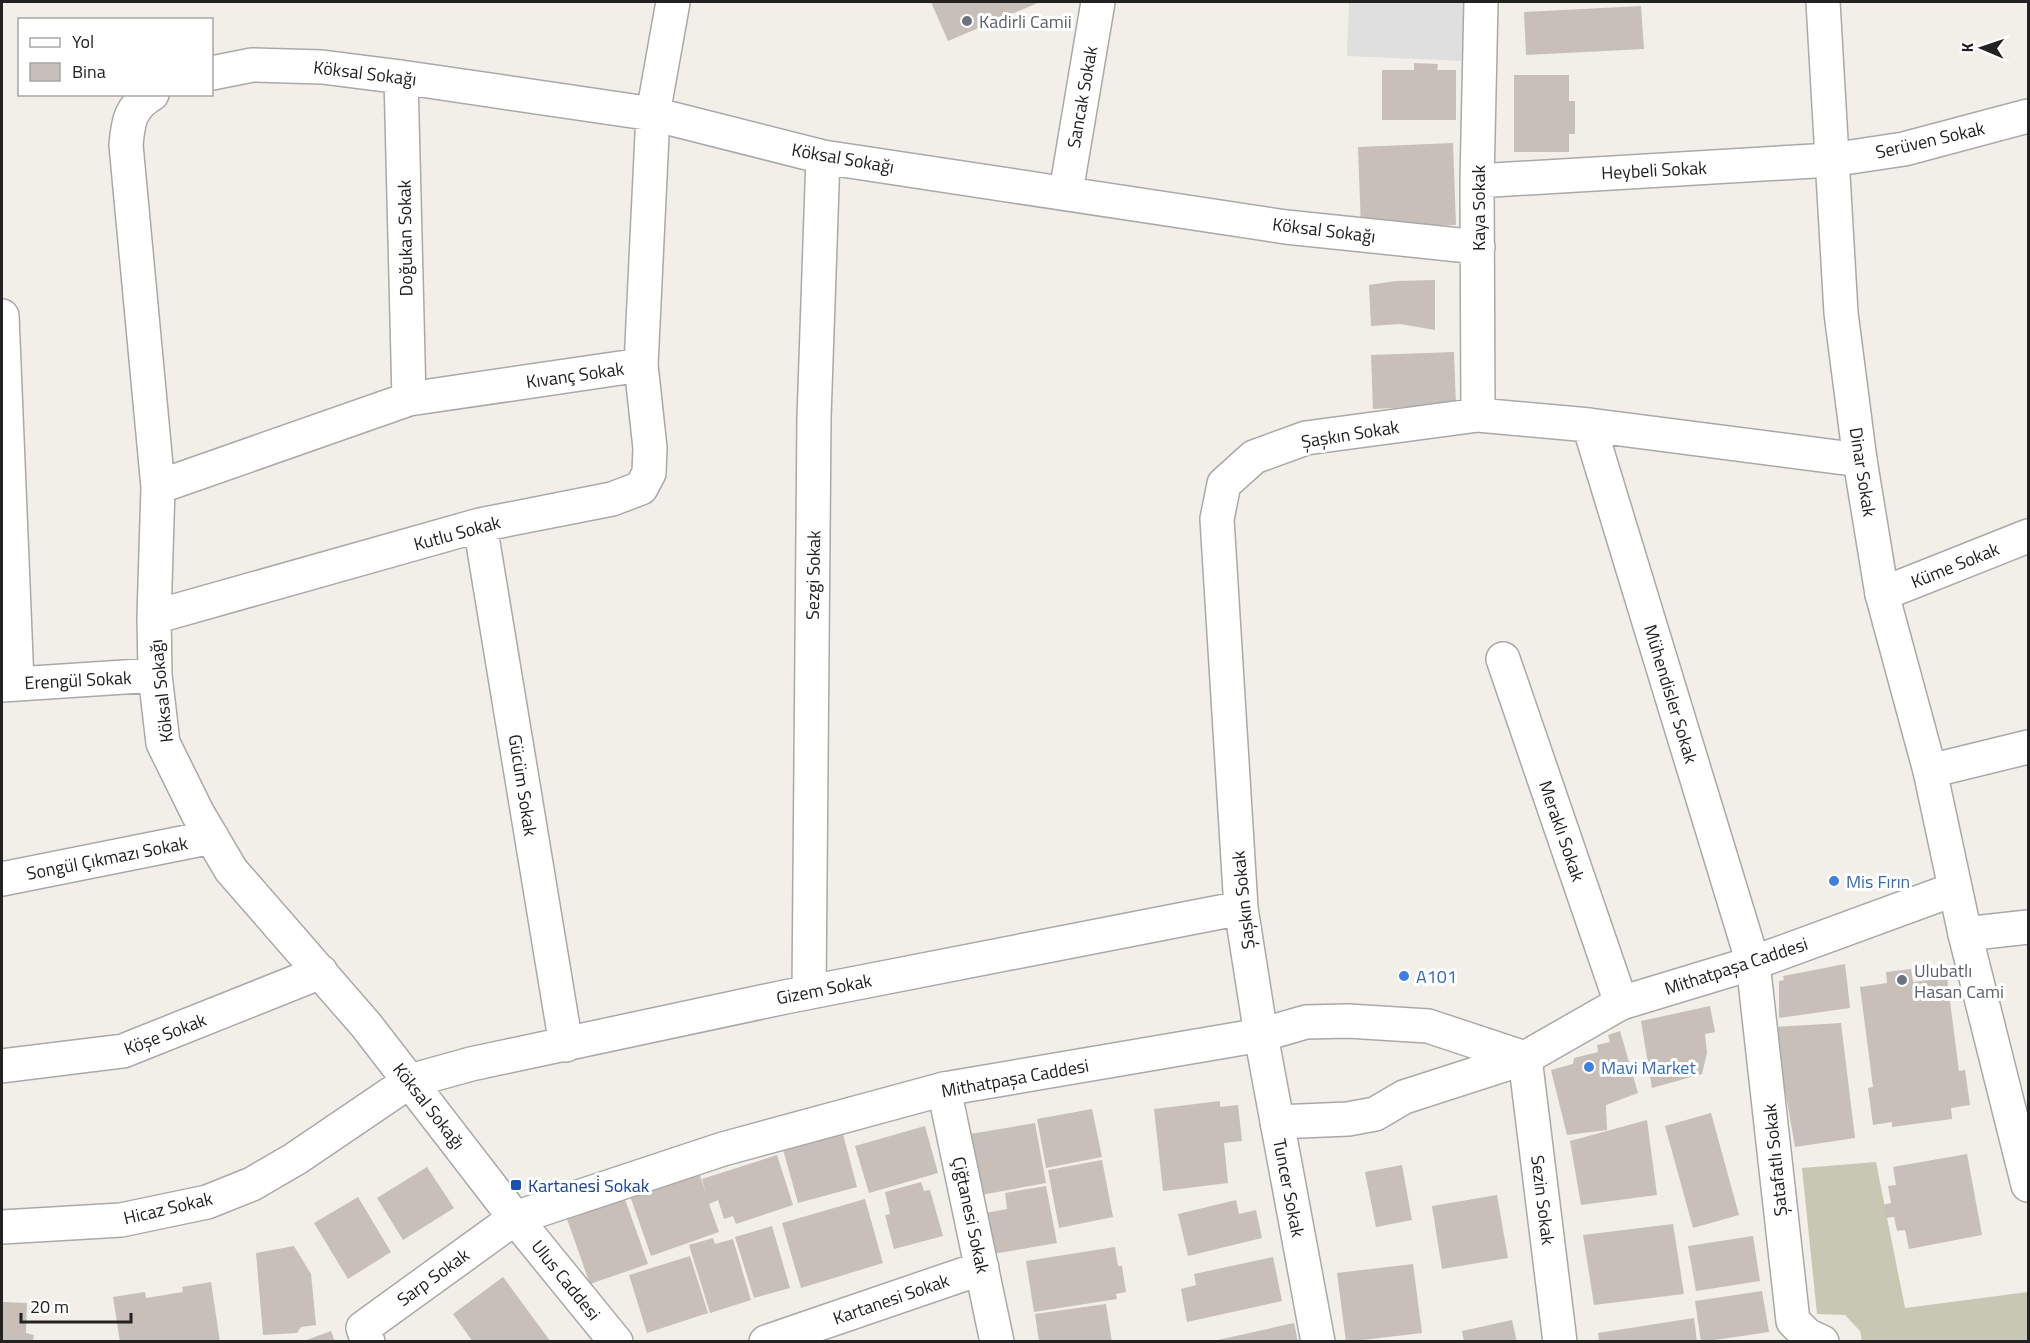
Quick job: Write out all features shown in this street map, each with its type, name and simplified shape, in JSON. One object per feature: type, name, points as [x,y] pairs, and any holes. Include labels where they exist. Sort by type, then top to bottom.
[{"type":"street","name":"Kıvanç Sokak","points":[[158,487],[409,399],[641,365],[653,114],[674,2]]},
{"type":"street","name":"Sancak Sokak","points":[[1066,192],[1098,2]]},
{"type":"street","name":"Kaya Sokak","points":[[1478,415],[1477,181],[1481,2]]},
{"type":"street","name":"Dinar Sokak","points":[[1823,2],[1841,313],[1860,460],[1882,594],[1929,771],[1965,934],[2024,1147],[2028,1185]]},
{"type":"street","name":"Köksal Sokağı","points":[[213,73],[252,65],[322,66],[653,114],[823,157],[1286,226],[1478,247]]},
{"type":"street","name":"Doğukan Sokak","points":[[401,77],[409,399]]},
{"type":"street","name":"Köksal Sokağı","points":[[149,96],[129,117],[126,145],[158,487],[154,617],[155,675],[163,743],[231,870],[366,1025],[515,1218]]},
{"type":"street","name":"Serüven Sokak","points":[[1831,160],[1904,148],[2028,116]]},
{"type":"street","name":"Sezgi Sokak","points":[[809,993],[814,418],[823,157]]},
{"type":"street","name":"Heybeli Sokak","points":[[1477,181],[1831,160]]},
{"type":"street","points":[[2,316],[9,684]]},
{"type":"street","name":"Kutlu Sokak","points":[[154,617],[480,525],[612,499],[641,488],[649,473],[650,448],[641,365]]},
{"type":"street","name":"Şaşkın Sokak","points":[[1261,1035],[1241,908],[1217,519],[1224,484],[1254,457],[1306,438],[1478,415],[1589,425],[1860,460]]},
{"type":"street","name":"Mühendisler Sokak","points":[[1589,425],[1753,963]]},
{"type":"street","name":"Gücüm Sokak","points":[[480,525],[566,1045]]},
{"type":"street","name":"Küme Sokak","points":[[1882,594],[2028,536]]},
{"type":"street","name":"Meraklı Sokak","points":[[1503,659],[1621,1003]]},
{"type":"street","name":"Erengül Sokak","points":[[9,684],[155,675]]},
{"type":"street","points":[[1929,771],[2028,747]]},
{"type":"street","name":"Songül Çıkmazı Sokak","points":[[2,879],[212,837]]},
{"type":"street","name":"Mithatpaşa Caddesi","points":[[1277,1122],[1348,1119],[1375,1114],[1404,1097],[1525,1058],[1621,1003],[1753,963],[1955,889]]},
{"type":"street","name":"Gizem Sokak","points":[[410,1081],[471,1064],[809,993],[1241,908]]},
{"type":"street","points":[[1965,934],[2028,927]]},
{"type":"street","name":"Şatafatlı Sokak","points":[[1753,963],[1793,1321],[1807,1335],[1822,1341]]},
{"type":"street","name":"Köşe Sokak","points":[[2,1066],[123,1051],[321,972]]},
{"type":"street","name":"Mithatpaşa Caddesi","points":[[515,1218],[723,1149],[944,1089],[1261,1035],[1306,1022],[1348,1021],[1428,1026],[1525,1058]]},
{"type":"street","name":"Tuncer Sokak","points":[[1261,1035],[1318,1341]]},
{"type":"street","name":"Sezin Sokak","points":[[1525,1058],[1560,1341]]},
{"type":"street","name":"Hicaz Sokak","points":[[2,1227],[121,1220],[207,1202],[252,1184],[295,1159],[410,1081]]},
{"type":"street","name":"Çiğtanesi Sokak","points":[[944,1089],[997,1341]]},
{"type":"street","name":"Sarp Sokak","points":[[368,1341],[363,1328],[515,1218]]},
{"type":"street","name":"Ulus Caddesi","points":[[515,1218],[616,1341]]},
{"type":"street","name":"Kartanesi Sokak","points":[[765,1341],[982,1268]]},
{"type":"shaded area","points":[[1349,2],[1464,2],[1463,61],[1347,56]]},
{"type":"shaded area","points":[[1876,1162],[1905,1308],[2028,1292],[2028,1341],[1862,1341],[1860,1331],[1845,1315],[1817,1314],[1802,1168]]},
{"type":"building","name":"Kadirli Camii","points":[[931,2],[1040,2],[948,41]]},
{"type":"building","points":[[1641,6],[1644,49],[1526,55],[1524,12]]},
{"type":"building","points":[[1414,63],[1438,64],[1437,70],[1456,70],[1456,120],[1382,120],[1382,70],[1414,70]]},
{"type":"building","points":[[1514,75],[1569,75],[1569,101],[1575,101],[1575,134],[1569,134],[1569,152],[1514,152]]},
{"type":"building","points":[[1453,143],[1456,225],[1361,228],[1358,147]]},
{"type":"building","points":[[1435,280],[1435,330],[1400,324],[1371,326],[1369,285],[1396,281]]},
{"type":"building","points":[[1454,352],[1456,405],[1373,409],[1371,355]]},
{"type":"building","points":[[1845,964],[1850,1008],[1779,1018],[1779,981],[1784,980],[1783,976]]},
{"type":"building","points":[[1911,969],[1913,982],[1947,978],[1959,1071],[1965,1070],[1970,1105],[1951,1108],[1952,1119],[1892,1127],[1892,1122],[1873,1125],[1868,1088],[1873,1087],[1860,987],[1887,983],[1886,972]]},
{"type":"building","points":[[1710,1006],[1715,1032],[1705,1034],[1707,1053],[1702,1074],[1652,1088],[1641,1021]]},
{"type":"building","points":[[1841,1023],[1855,1138],[1795,1147],[1774,1027]]},
{"type":"building","points":[[1620,1031],[1638,1093],[1606,1105],[1607,1130],[1567,1135],[1551,1070],[1573,1064],[1574,1058],[1598,1052],[1597,1045],[1610,1042],[1608,1035]]},
{"type":"building","points":[[1220,1101],[1220,1107],[1238,1105],[1242,1141],[1224,1143],[1228,1183],[1163,1191],[1154,1109]]},
{"type":"building","points":[[1092,1109],[1102,1157],[1046,1168],[1037,1119]]},
{"type":"building","points":[[1711,1113],[1739,1215],[1693,1228],[1665,1126]]},
{"type":"building","points":[[1647,1120],[1657,1195],[1581,1205],[1570,1141]]},
{"type":"building","points":[[840,1123],[857,1187],[798,1203],[780,1139]]},
{"type":"building","points":[[1035,1123],[1046,1183],[981,1195],[970,1134]]},
{"type":"building","points":[[925,1126],[938,1173],[869,1193],[855,1146]]},
{"type":"building","points":[[1967,1154],[1982,1235],[1909,1249],[1905,1230],[1897,1231],[1894,1217],[1886,1218],[1883,1205],[1891,1203],[1888,1186],[1896,1185],[1893,1167]]},
{"type":"building","points":[[777,1155],[793,1205],[736,1224],[733,1216],[724,1219],[718,1200],[709,1204],[719,1232],[651,1256],[629,1193],[698,1169],[706,1194],[702,1179]]},
{"type":"building","points":[[1102,1160],[1113,1217],[1059,1228],[1048,1170]]},
{"type":"building","points":[[1402,1165],[1412,1220],[1376,1227],[1365,1172]]},
{"type":"building","points":[[427,1167],[454,1208],[403,1240],[377,1198]]},
{"type":"building","points":[[921,1182],[924,1191],[930,1190],[943,1236],[894,1249],[885,1215],[890,1214],[885,1192]]},
{"type":"building","points":[[1046,1186],[1057,1243],[987,1255],[980,1214],[1007,1209],[1005,1193]]},
{"type":"building","points":[[1497,1195],[1508,1258],[1442,1269],[1432,1206]]},
{"type":"building","points":[[358,1197],[391,1252],[348,1279],[314,1223]]},
{"type":"building","points":[[625,1199],[648,1264],[590,1284],[567,1219]]},
{"type":"building","points":[[865,1199],[883,1263],[801,1288],[782,1223]]},
{"type":"building","points":[[1236,1200],[1239,1214],[1256,1210],[1262,1238],[1188,1256],[1178,1214]]},
{"type":"building","points":[[1673,1224],[1684,1294],[1594,1305],[1583,1235]]},
{"type":"building","points":[[772,1226],[790,1288],[754,1298],[735,1237]]},
{"type":"building","points":[[1753,1236],[1760,1281],[1696,1291],[1688,1246]]},
{"type":"building","points":[[713,1238],[715,1244],[733,1239],[751,1300],[710,1313],[689,1245]]},
{"type":"building","points":[[294,1246],[311,1274],[316,1325],[301,1327],[297,1333],[263,1335],[256,1253]]},
{"type":"building","points":[[1115,1247],[1118,1266],[1122,1266],[1126,1292],[1116,1294],[1117,1299],[1034,1312],[1026,1261]]},
{"type":"building","points":[[690,1256],[708,1313],[647,1333],[629,1275]]},
{"type":"building","points":[[1273,1257],[1282,1301],[1187,1322],[1181,1289],[1196,1285],[1194,1274]]},
{"type":"building","points":[[1413,1264],[1422,1333],[1346,1342],[1337,1273]]},
{"type":"building","points":[[503,1277],[551,1342],[473,1342],[453,1314]]},
{"type":"building","points":[[211,1282],[220,1342],[120,1342],[113,1297],[145,1292],[146,1298],[183,1292],[182,1287]]},
{"type":"building","points":[[1762,1291],[1769,1332],[1701,1342],[1695,1301]]},
{"type":"building","points":[[2,1302],[27,1303],[26,1333],[34,1335],[33,1342],[2,1342]]},
{"type":"building","points":[[1106,1304],[1112,1342],[1039,1342],[1035,1314]]},
{"type":"building","points":[[1694,1318],[1697,1342],[1599,1342],[1598,1333]]},
{"type":"building","points":[[1512,1320],[1517,1342],[1464,1342],[1462,1331]]},
{"type":"building","points":[[1294,1323],[1298,1342],[1213,1341]]},
{"type":"building","points":[[331,1331],[335,1342],[304,1342],[304,1341]]},
{"type":"place","name":"Kadirli Camii","points":[[967,21]]},
{"type":"place","name":"Mis Fırın","points":[[1834,881]]},
{"type":"place","name":"A101","points":[[1404,976]]},
{"type":"place","name":"Ulubatlı Hasan Cami","points":[[1902,980]]},
{"type":"place","name":"Mavi Market","points":[[1589,1067]]},
{"type":"place","name":"Kartanesi̇ Sokak","points":[[516,1185]]}]
